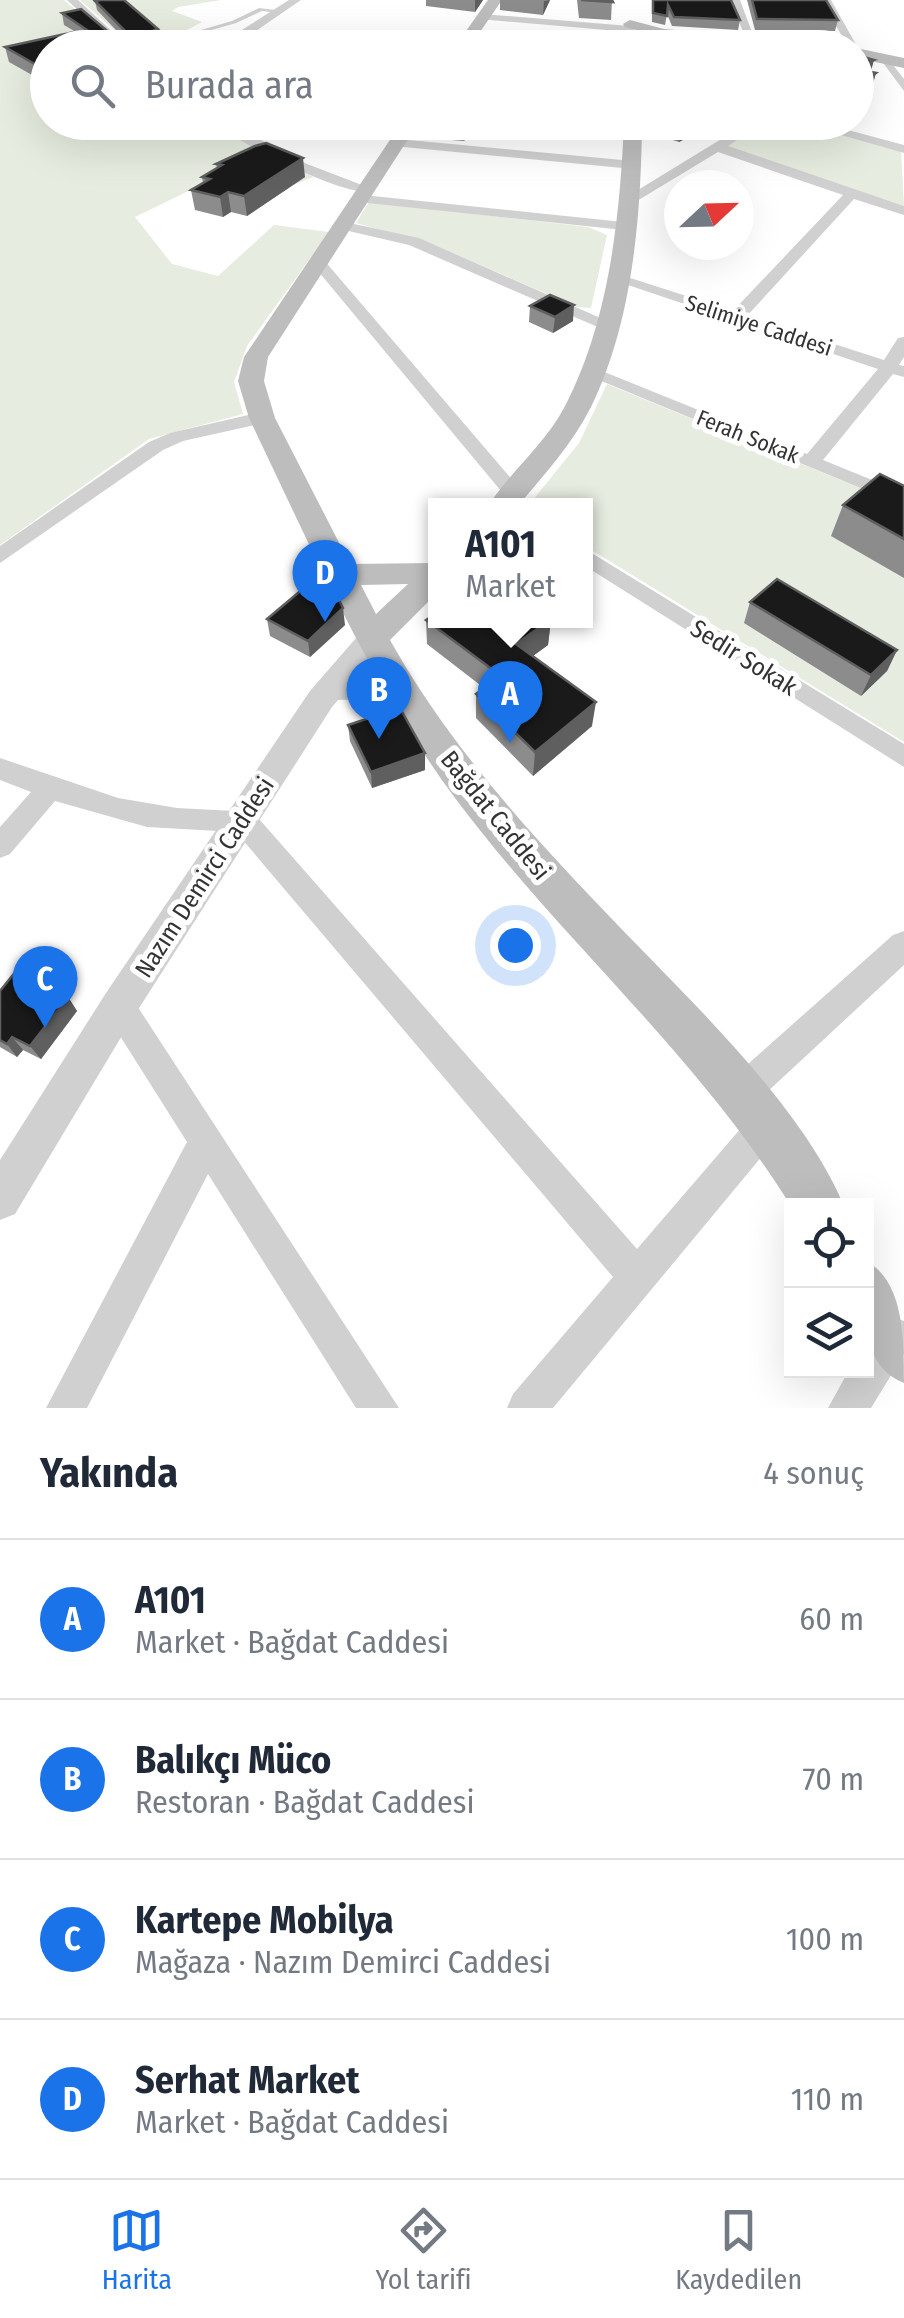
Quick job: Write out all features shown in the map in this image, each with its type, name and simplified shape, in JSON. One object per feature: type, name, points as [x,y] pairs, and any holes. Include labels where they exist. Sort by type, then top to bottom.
[{"type":"main road","points":[[473,30],[496,0]]},
{"type":"main road","points":[[874,51],[903,52]]},
{"type":"main road","points":[[874,56],[882,58],[903,52]]},
{"type":"main road","name":"Bağdat Caddesi","points":[[400,140],[273,327],[252,368],[251,382],[262,418],[373,638],[466,784],[753,1109],[814,1198]]},
{"type":"main road","points":[[508,498],[575,411],[591,372],[615,278],[633,165],[633,140]]},
{"type":"main road","points":[[342,575],[428,575]]},
{"type":"main road","name":"Nazım Demirci Caddesi","points":[[373,638],[428,582]]},
{"type":"main road","points":[[867,1288],[899,1346]]},
{"type":"street","points":[[72,0],[105,30]]},
{"type":"street","points":[[250,30],[296,0]]},
{"type":"street","points":[[736,0],[748,30]]},
{"type":"street","points":[[826,0],[844,30]]},
{"type":"street","points":[[482,17],[630,30]]},
{"type":"street","points":[[882,58],[904,87]]},
{"type":"street","points":[[250,140],[366,194],[623,226]]},
{"type":"street","points":[[454,140],[633,165]]},
{"type":"street","points":[[627,201],[729,140]]},
{"type":"street","points":[[873,140],[904,148]]},
{"type":"street","points":[[716,148],[904,211]]},
{"type":"street","points":[[736,318],[852,194]]},
{"type":"street","points":[[345,226],[414,242],[606,324]]},
{"type":"street","points":[[318,262],[502,498]]},
{"type":"street","name":"Selimiye Caddesi","points":[[615,278],[896,370]]},
{"type":"street","points":[[811,462],[896,370],[904,342]]},
{"type":"street","name":"Ferah Sokak","points":[[591,372],[904,500]]},
{"type":"street","points":[[0,556],[156,446],[262,418]]},
{"type":"street","name":"Sedir Sokak","points":[[593,561],[904,757]]},
{"type":"street","name":"Nazım Demirci Caddesi","points":[[0,1199],[119,1006],[328,689],[373,638]]},
{"type":"street","points":[[328,689],[369,687],[406,692]]},
{"type":"street","points":[[0,769],[50,789],[150,818],[193,822],[243,820],[636,1276]]},
{"type":"street","points":[[0,846],[50,789]]},
{"type":"street","points":[[527,1408],[636,1276],[753,1109],[904,945]]},
{"type":"street","points":[[119,1006],[378,1408]]},
{"type":"street","points":[[66,1408],[208,1140]]},
{"type":"street","points":[[848,1408],[899,1346]]},
{"type":"lane","points":[[200,30],[261,10],[280,11]]},
{"type":"shaded area","points":[[0,0],[64,0],[98,30],[30,30],[30,140],[242,140],[313,177],[288,187],[209,181],[135,217],[172,264],[218,276],[274,225],[329,232],[247,346],[234,382],[243,414],[149,439],[0,545]]},
{"type":"shaded area","points":[[80,0],[221,0],[172,11],[202,22],[187,30],[115,30]]},
{"type":"shaded area","points":[[734,140],[863,140],[901,150],[904,206],[722,146]]},
{"type":"shaded area","points":[[369,202],[588,227],[607,235],[591,308],[577,307],[437,246],[356,223]]},
{"type":"shaded area","points":[[607,384],[904,506],[904,742],[593,551],[593,498],[534,498],[579,443]]},
{"type":"building","points":[[124,0],[158,29],[124,30],[95,1]]},
{"type":"building","points":[[653,0],[731,0],[740,20],[674,17],[668,5],[667,16],[653,13]]},
{"type":"building","points":[[752,0],[826,0],[838,20],[757,19]]},
{"type":"building","points":[[81,9],[106,30],[87,30],[62,13]]},
{"type":"building","points":[[30,42],[30,61],[5,47]]},
{"type":"building","points":[[266,143],[303,158],[244,196],[228,192],[220,197],[191,190],[210,179],[202,177],[222,165],[216,164]]},
{"type":"building","points":[[550,295],[574,305],[555,317],[530,306]]},
{"type":"building","points":[[880,474],[904,486],[904,539],[843,505]]},
{"type":"building","points":[[777,579],[897,650],[871,675],[750,602]]},
{"type":"building","points":[[311,582],[336,594],[343,608],[308,641],[267,619]]},
{"type":"building","points":[[437,628],[539,628],[516,644],[596,702],[535,752],[476,694],[501,676]]},
{"type":"building","points":[[400,708],[425,753],[371,772],[348,725]]},
{"type":"building","points":[[16,971],[68,997],[30,1046],[12,1037],[7,1044],[0,1040],[0,991]]},
{"type":"place","name":"Serhat Market","points":[[325,622]]},
{"type":"place","name":"Balıkçı Müco","points":[[379,739]]},
{"type":"place","name":"A101","points":[[510,743]]},
{"type":"place","name":"Kartepe Mobilya","points":[[45,1028]]}]
